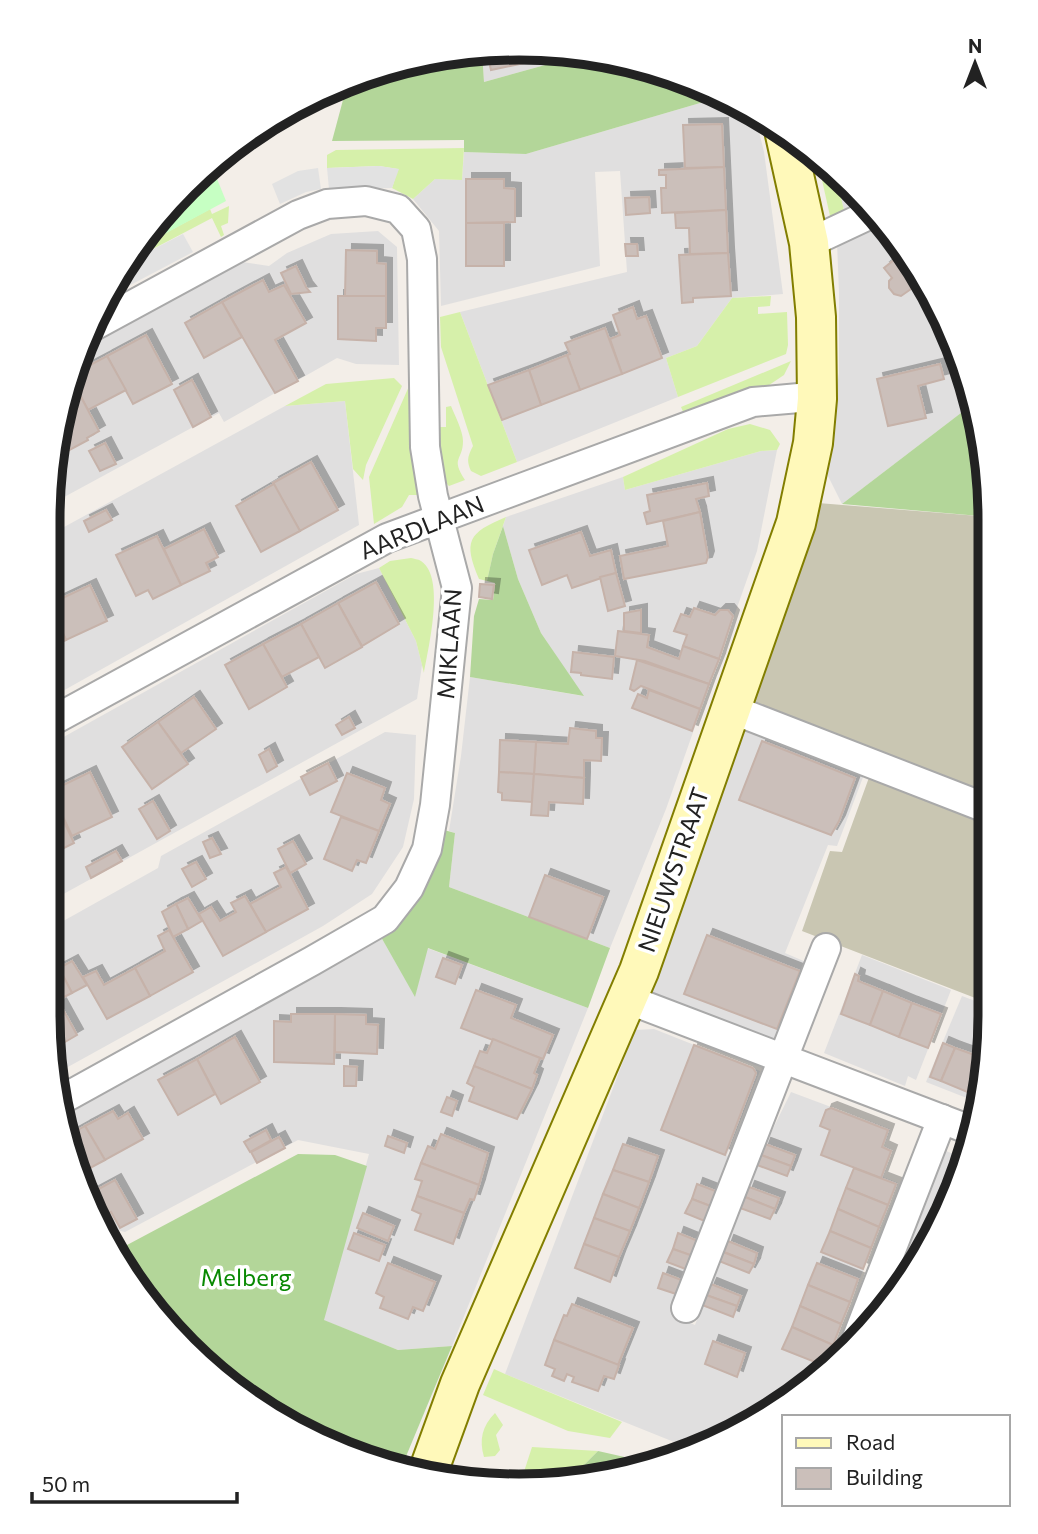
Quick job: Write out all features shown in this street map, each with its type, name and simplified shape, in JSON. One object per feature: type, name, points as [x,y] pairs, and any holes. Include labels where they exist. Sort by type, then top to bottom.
[{"type":"street","name":"NIEUWSTRAAT","points":[[430,1466],[460,1384],[627,999],[796,523],[813,443],[817,399],[816,317],[809,243],[788,146]]},
{"type":"street","name":"MIKLAAN","points":[[67,1097],[384,919],[409,888],[427,849],[435,805],[457,588],[439,519],[425,447],[422,259],[416,229],[398,209],[366,201],[327,204],[308,211],[105,320]]},
{"type":"street","points":[[809,243],[865,217]]},
{"type":"street","name":"AARDLAAN","points":[[60,718],[387,538],[753,402],[817,399]]},
{"type":"street","points":[[731,709],[978,805]]},
{"type":"street","points":[[686,1308],[827,948]]},
{"type":"street","points":[[627,999],[965,1128]]},
{"type":"street","points":[[865,1317],[942,1119]]},
{"type":"shaded area","points":[[483,61],[560,61],[484,82]]},
{"type":"shaded area","points":[[709,101],[749,121],[758,127],[764,152],[783,294],[732,298],[697,346],[666,358],[678,397],[517,462],[460,312],[627,272],[620,171],[595,172],[600,266],[441,306],[439,231],[413,199],[435,179],[462,180],[464,152],[526,154]]},
{"type":"shaded area","points":[[379,166],[399,169],[392,188],[329,189],[327,168]]},
{"type":"shaded area","points":[[318,168],[321,189],[306,192],[280,204],[272,184],[298,171]]},
{"type":"shaded area","points":[[839,190],[859,210],[845,215]]},
{"type":"shaded area","points":[[870,223],[884,239],[917,289],[944,343],[965,410],[842,504],[828,476],[827,451],[839,373],[837,242]]},
{"type":"shaded area","points":[[378,231],[397,247],[399,365],[356,364],[337,358],[224,422],[219,413],[60,499],[68,429],[95,342],[242,262],[269,266],[287,253],[331,234]]},
{"type":"shaded area","points":[[183,234],[193,252],[120,290],[144,254]]},
{"type":"shaded area","points":[[345,401],[359,525],[60,693],[60,529],[285,406]]},
{"type":"shaded area","points":[[777,450],[757,551],[666,809],[610,948],[449,887],[455,833],[449,831],[470,677],[583,696],[541,633],[518,579],[503,526],[506,517],[623,477],[625,490],[761,451]]},
{"type":"shaded area","points":[[818,503],[978,516],[978,999],[802,931],[830,851],[842,852],[871,772],[768,732],[740,732]]},
{"type":"shaded area","points":[[379,568],[416,641],[422,665],[417,699],[60,896],[60,739],[356,574]]},
{"type":"shaded area","points":[[385,732],[416,735],[414,799],[403,847],[372,894],[323,926],[62,1070],[60,923],[158,868],[161,856]]},
{"type":"shaded area","points":[[740,732],[768,732],[865,772],[837,846],[828,845],[785,953],[806,962],[774,1041],[660,1003],[648,987]]},
{"type":"shaded area","points":[[381,937],[415,996],[427,948],[588,1008],[452,1346],[398,1350],[323,1320],[369,1154],[298,1140],[125,1232],[113,1229],[94,1191],[69,1109]]},
{"type":"shaded area","points":[[862,955],[951,990],[916,1080],[908,1076],[905,1086],[824,1053]]},
{"type":"shaded area","points":[[962,996],[978,1002],[978,1045],[971,1100],[926,1082]]},
{"type":"shaded area","points":[[654,1029],[760,1071],[727,1155],[729,1157],[719,1189],[672,1315],[695,1325],[760,1155],[791,1092],[890,1129],[884,1146],[892,1150],[883,1177],[898,1183],[830,1352],[799,1380],[749,1413],[681,1445],[505,1374],[635,1030]]},
{"type":"shaded area","points":[[946,1151],[956,1155],[931,1218],[899,1273]]},
{"type":"green space","points":[[483,61],[484,82],[560,61],[638,75],[709,101],[526,154],[464,152],[464,140],[332,141],[343,100],[339,96],[400,75]]},
{"type":"green space","points":[[464,148],[462,180],[435,179],[413,199],[392,188],[398,169],[379,166],[327,168],[327,155],[336,150]]},
{"type":"green space","points":[[820,173],[839,190],[845,215],[830,216]]},
{"type":"green space","points":[[215,175],[226,201],[153,240],[194,194]]},
{"type":"green space","points":[[229,206],[228,223],[221,226],[224,235],[221,237],[212,218],[144,254],[153,240],[210,209],[212,214]]},
{"type":"green space","points":[[771,296],[770,306],[758,307],[758,314],[787,312],[786,354],[678,397],[666,358],[697,346],[732,298]]},
{"type":"green space","points":[[460,312],[517,462],[481,476],[469,467],[468,458],[473,446],[441,347],[440,317]]},
{"type":"green space","points":[[791,361],[784,375],[760,391],[684,414],[681,407]]},
{"type":"green space","points":[[394,378],[402,386],[366,465],[363,480],[353,469],[345,401],[285,406],[326,384]]},
{"type":"green space","points":[[410,384],[417,495],[409,495],[402,507],[374,524],[369,477]]},
{"type":"green space","points":[[451,406],[463,437],[458,467],[465,480],[449,486],[442,479],[433,427],[446,427],[446,407]]},
{"type":"green space","points":[[965,410],[975,459],[978,516],[842,504]]},
{"type":"green space","points":[[750,424],[770,430],[780,444],[777,450],[761,451],[625,490],[623,477],[728,429]]},
{"type":"green space","points":[[506,517],[487,581],[479,579],[471,556],[472,540],[484,528]]},
{"type":"green space","points":[[503,526],[518,579],[541,633],[584,696],[470,677],[474,616],[479,599],[493,600],[495,583],[487,581]]},
{"type":"green space","points":[[411,558],[421,561],[428,569],[433,582],[433,614],[424,673],[416,641],[379,568],[390,561]]},
{"type":"green space","points":[[444,830],[455,833],[449,887],[610,948],[588,1008],[428,948],[415,997],[381,937],[421,892]]},
{"type":"green space","name":"Melberg","points":[[298,1154],[335,1155],[367,1166],[324,1320],[398,1350],[452,1346],[404,1460],[343,1440],[316,1427],[289,1413],[239,1380],[194,1340],[154,1295],[120,1243],[127,1245]]},
{"type":"green space","points":[[494,1369],[622,1422],[610,1438],[568,1431],[483,1395]]},
{"type":"green space","points":[[495,1413],[503,1425],[496,1435],[500,1450],[495,1456],[484,1457],[483,1434]]},
{"type":"green space","points":[[532,1447],[598,1451],[578,1471],[523,1474]]},
{"type":"green space","points":[[598,1451],[635,1460],[609,1466],[578,1471]]},
{"type":"building","points":[[489,60],[534,60],[534,61],[491,70]]},
{"type":"building","points":[[722,124],[724,167],[685,168],[683,125]]},
{"type":"building","points":[[724,167],[726,210],[662,213],[661,188],[666,188],[666,175],[659,175],[659,170]]},
{"type":"building","points":[[466,179],[504,179],[504,188],[515,189],[515,222],[466,223]]},
{"type":"building","points":[[649,197],[650,213],[626,215],[625,198]]},
{"type":"building","points":[[726,210],[728,253],[690,254],[689,228],[676,228],[675,213]]},
{"type":"building","points":[[466,223],[504,223],[504,266],[466,266]]},
{"type":"building","points":[[625,244],[637,244],[638,256],[626,256]]},
{"type":"building","points":[[346,250],[377,251],[377,263],[386,264],[386,296],[345,296]]},
{"type":"building","points":[[728,253],[731,296],[693,298],[693,302],[682,303],[679,255]]},
{"type":"building","points":[[897,258],[915,286],[901,296],[894,294],[889,288],[892,278],[884,268]]},
{"type":"building","points":[[296,266],[310,292],[291,294],[281,273]]},
{"type":"building","points":[[263,280],[269,292],[284,285],[306,323],[275,340],[298,381],[275,393],[222,302]]},
{"type":"building","points":[[338,296],[386,296],[386,328],[376,328],[376,341],[338,339]]},
{"type":"building","points":[[222,302],[242,337],[204,358],[185,323]]},
{"type":"building","points":[[633,307],[637,319],[646,316],[662,358],[622,374],[610,339],[620,335],[613,315]]},
{"type":"building","points":[[605,328],[622,374],[580,390],[565,343]]},
{"type":"building","points":[[146,335],[172,384],[133,404],[107,356]]},
{"type":"building","points":[[567,355],[580,390],[541,405],[529,370]]},
{"type":"building","points":[[107,356],[126,390],[88,410],[78,391],[85,368]]},
{"type":"building","points":[[940,364],[944,379],[918,386],[926,418],[888,426],[877,379]]},
{"type":"building","points":[[529,370],[541,405],[502,420],[488,385]]},
{"type":"building","points":[[192,380],[211,417],[193,427],[174,390]]},
{"type":"building","points":[[78,391],[99,431],[87,438],[88,440],[64,453]]},
{"type":"building","points":[[105,443],[116,464],[100,471],[89,451]]},
{"type":"building","points":[[311,462],[338,510],[300,531],[273,483]]},
{"type":"building","points":[[707,483],[709,496],[696,499],[700,512],[647,524],[644,513],[650,511],[647,495]]},
{"type":"building","points":[[274,484],[300,531],[261,552],[236,506]]},
{"type":"building","points":[[106,510],[112,520],[89,532],[84,521]]},
{"type":"building","points":[[700,512],[708,557],[706,563],[624,579],[620,556],[668,546],[663,521]]},
{"type":"building","points":[[204,529],[218,557],[206,563],[210,571],[181,585],[164,549]]},
{"type":"building","points":[[581,532],[590,556],[611,550],[616,573],[572,588],[567,575],[542,585],[529,550]]},
{"type":"building","points":[[157,536],[181,585],[153,599],[148,590],[136,596],[116,555]]},
{"type":"building","points":[[616,573],[625,606],[608,611],[600,577]]},
{"type":"building","points":[[376,582],[399,624],[362,646],[338,603]]},
{"type":"building","points":[[480,584],[494,585],[492,599],[479,597]]},
{"type":"building","points":[[90,585],[107,621],[66,640],[60,627],[60,599]]},
{"type":"building","points":[[338,603],[362,647],[325,668],[301,624]]},
{"type":"building","points":[[694,608],[715,615],[720,610],[728,610],[733,616],[719,659],[683,646],[687,635],[674,631],[681,614],[690,617]]},
{"type":"building","points":[[641,610],[641,633],[624,631],[624,613]]},
{"type":"building","points":[[301,624],[319,657],[282,677],[263,644]]},
{"type":"building","points":[[60,627],[66,640],[60,643]]},
{"type":"building","points":[[618,631],[649,635],[647,647],[679,659],[683,646],[719,659],[709,684],[645,661],[615,656]]},
{"type":"building","points":[[263,644],[287,687],[249,709],[225,665]]},
{"type":"building","points":[[573,652],[614,657],[612,679],[571,672]]},
{"type":"building","points":[[637,660],[709,684],[700,709],[641,686],[634,691],[630,689]]},
{"type":"building","points":[[649,690],[700,709],[692,731],[632,708],[638,694],[647,698]]},
{"type":"building","points":[[194,697],[216,729],[181,753],[158,722]]},
{"type":"building","points":[[349,717],[355,728],[342,735],[336,725]]},
{"type":"building","points":[[158,722],[188,764],[152,789],[122,747]]},
{"type":"building","points":[[570,728],[596,731],[596,738],[602,738],[601,761],[584,760],[584,778],[534,774],[536,742],[568,744]]},
{"type":"building","points":[[500,740],[536,742],[534,774],[499,772]]},
{"type":"building","points":[[762,741],[855,778],[831,835],[739,800]]},
{"type":"building","points":[[269,749],[277,766],[267,772],[259,755]]},
{"type":"building","points":[[328,763],[337,781],[310,795],[301,777]]},
{"type":"building","points":[[90,772],[112,817],[72,836],[60,810],[60,787]]},
{"type":"building","points":[[499,772],[534,774],[532,802],[502,800],[502,793],[498,792]]},
{"type":"building","points":[[347,773],[385,788],[381,800],[390,804],[379,831],[331,812]]},
{"type":"building","points":[[534,774],[584,778],[583,804],[549,802],[548,816],[531,815]]},
{"type":"building","points":[[153,801],[170,831],[157,839],[139,809]]},
{"type":"building","points":[[60,813],[74,843],[60,850]]},
{"type":"building","points":[[341,817],[379,831],[366,863],[357,860],[352,871],[324,859]]},
{"type":"building","points":[[212,838],[221,854],[210,858],[203,842]]},
{"type":"building","points":[[293,841],[306,864],[290,873],[278,849]]},
{"type":"building","points":[[116,851],[122,861],[91,878],[86,867]]},
{"type":"building","points":[[196,862],[206,879],[192,887],[182,869]]},
{"type":"building","points":[[286,867],[308,909],[266,932],[250,904],[281,887],[274,873]]},
{"type":"building","points":[[545,875],[603,897],[587,939],[529,917]]},
{"type":"building","points":[[245,896],[266,932],[223,956],[199,914],[211,907],[220,921],[236,912],[231,903]]},
{"type":"building","points":[[188,898],[202,921],[188,929],[176,904]]},
{"type":"building","points":[[176,904],[188,929],[173,937],[162,912]]},
{"type":"building","points":[[169,930],[193,972],[150,996],[135,968],[165,951],[158,936]]},
{"type":"building","points":[[707,935],[800,971],[777,1029],[684,994]]},
{"type":"building","points":[[443,958],[462,965],[455,984],[436,977]]},
{"type":"building","points":[[72,961],[87,985],[72,993],[60,967]]},
{"type":"building","points":[[135,968],[150,996],[107,1019],[83,977],[96,971],[104,985]]},
{"type":"building","points":[[60,970],[72,993],[60,999]]},
{"type":"building","points":[[855,974],[859,976],[858,981],[883,991],[870,1025],[841,1014]]},
{"type":"building","points":[[476,990],[516,1005],[511,1018],[553,1035],[543,1059],[461,1028]]},
{"type":"building","points":[[883,991],[912,1003],[899,1037],[870,1025]]},
{"type":"building","points":[[912,1003],[941,1014],[928,1048],[899,1037]]},
{"type":"building","points":[[60,1004],[77,1035],[60,1045]]},
{"type":"building","points":[[291,1014],[335,1014],[334,1064],[274,1062],[274,1021],[291,1022]]},
{"type":"building","points":[[335,1014],[366,1015],[366,1024],[378,1025],[377,1054],[335,1052]]},
{"type":"building","points":[[235,1037],[260,1082],[221,1104],[197,1059]]},
{"type":"building","points":[[493,1039],[540,1058],[532,1089],[474,1066],[480,1051],[487,1053]]},
{"type":"building","points":[[943,1043],[955,1048],[941,1081],[930,1077]]},
{"type":"building","points":[[694,1045],[753,1068],[756,1073],[725,1155],[661,1130]]},
{"type":"building","points":[[955,1048],[977,1056],[972,1094],[941,1081]]},
{"type":"building","points":[[197,1059],[215,1094],[178,1115],[158,1080]]},
{"type":"building","points":[[344,1066],[357,1067],[356,1086],[344,1086]]},
{"type":"building","points":[[474,1066],[532,1089],[517,1119],[469,1101],[474,1087],[467,1083]]},
{"type":"building","points":[[447,1097],[457,1101],[452,1116],[441,1112]]},
{"type":"building","points":[[831,1108],[888,1130],[882,1147],[891,1151],[881,1178],[821,1155],[830,1130],[820,1126],[826,1110]]},
{"type":"building","points":[[113,1111],[118,1119],[128,1113],[143,1139],[105,1160],[85,1126]]},
{"type":"building","points":[[85,1126],[105,1160],[86,1170],[74,1132]]},
{"type":"building","points":[[266,1130],[271,1140],[250,1152],[244,1142]]},
{"type":"building","points":[[441,1134],[488,1153],[479,1185],[421,1163],[428,1146],[435,1149]]},
{"type":"building","points":[[388,1136],[407,1143],[404,1153],[385,1146]]},
{"type":"building","points":[[279,1137],[285,1148],[257,1163],[251,1152]]},
{"type":"building","points":[[623,1144],[658,1156],[649,1182],[613,1170]]},
{"type":"building","points":[[765,1144],[795,1155],[791,1166],[761,1155]]},
{"type":"building","points":[[761,1155],[791,1166],[787,1176],[757,1165]]},
{"type":"building","points":[[421,1163],[479,1185],[474,1200],[470,1199],[464,1213],[417,1196],[422,1181],[415,1179]]},
{"type":"building","points":[[854,1168],[896,1184],[888,1205],[846,1188]]},
{"type":"building","points":[[613,1170],[649,1182],[639,1208],[603,1194]]},
{"type":"building","points":[[115,1180],[137,1219],[120,1228],[111,1212],[106,1215],[94,1191]]},
{"type":"building","points":[[697,1184],[718,1192],[713,1207],[692,1199]]},
{"type":"building","points":[[749,1187],[779,1198],[775,1209],[745,1197]]},
{"type":"building","points":[[846,1188],[888,1205],[879,1227],[838,1209]]},
{"type":"building","points":[[603,1194],[639,1208],[630,1231],[594,1218]]},
{"type":"building","points":[[417,1196],[464,1213],[453,1244],[415,1230],[421,1214],[412,1210]]},
{"type":"building","points":[[745,1197],[775,1209],[770,1219],[740,1208]]},
{"type":"building","points":[[692,1199],[713,1207],[707,1222],[685,1213]]},
{"type":"building","points":[[838,1209],[879,1227],[871,1248],[830,1231]]},
{"type":"building","points":[[363,1213],[394,1226],[388,1241],[357,1228]]},
{"type":"building","points":[[594,1218],[630,1231],[619,1257],[584,1244]]},
{"type":"building","points":[[830,1231],[871,1248],[863,1269],[821,1252]]},
{"type":"building","points":[[354,1233],[385,1245],[379,1261],[348,1249]]},
{"type":"building","points":[[678,1233],[698,1241],[693,1256],[673,1249]]},
{"type":"building","points":[[728,1241],[757,1253],[754,1264],[724,1252]]},
{"type":"building","points":[[584,1244],[619,1257],[610,1282],[575,1268]]},
{"type":"building","points":[[673,1249],[693,1256],[688,1270],[667,1262]]},
{"type":"building","points":[[723,1252],[754,1264],[749,1273],[719,1261]]},
{"type":"building","points":[[388,1263],[435,1282],[423,1311],[413,1307],[408,1319],[380,1308],[384,1297],[376,1293]]},
{"type":"building","points":[[817,1263],[858,1279],[850,1302],[808,1285]]},
{"type":"building","points":[[663,1273],[684,1281],[679,1295],[658,1288]]},
{"type":"building","points":[[711,1284],[741,1296],[737,1306],[706,1295]]},
{"type":"building","points":[[808,1285],[850,1302],[841,1324],[800,1306]]},
{"type":"building","points":[[706,1295],[737,1306],[733,1317],[702,1305]]},
{"type":"building","points":[[572,1304],[633,1328],[618,1365],[554,1340],[564,1315],[567,1316]]},
{"type":"building","points":[[800,1306],[841,1324],[833,1345],[792,1327]]},
{"type":"building","points":[[792,1327],[833,1345],[830,1353],[818,1363],[782,1349]]},
{"type":"building","points":[[554,1340],[619,1365],[614,1379],[604,1376],[598,1391],[572,1382],[574,1377],[567,1374],[564,1381],[552,1376],[555,1369],[545,1365]]},
{"type":"building","points":[[713,1341],[745,1353],[737,1377],[705,1364]]}]
